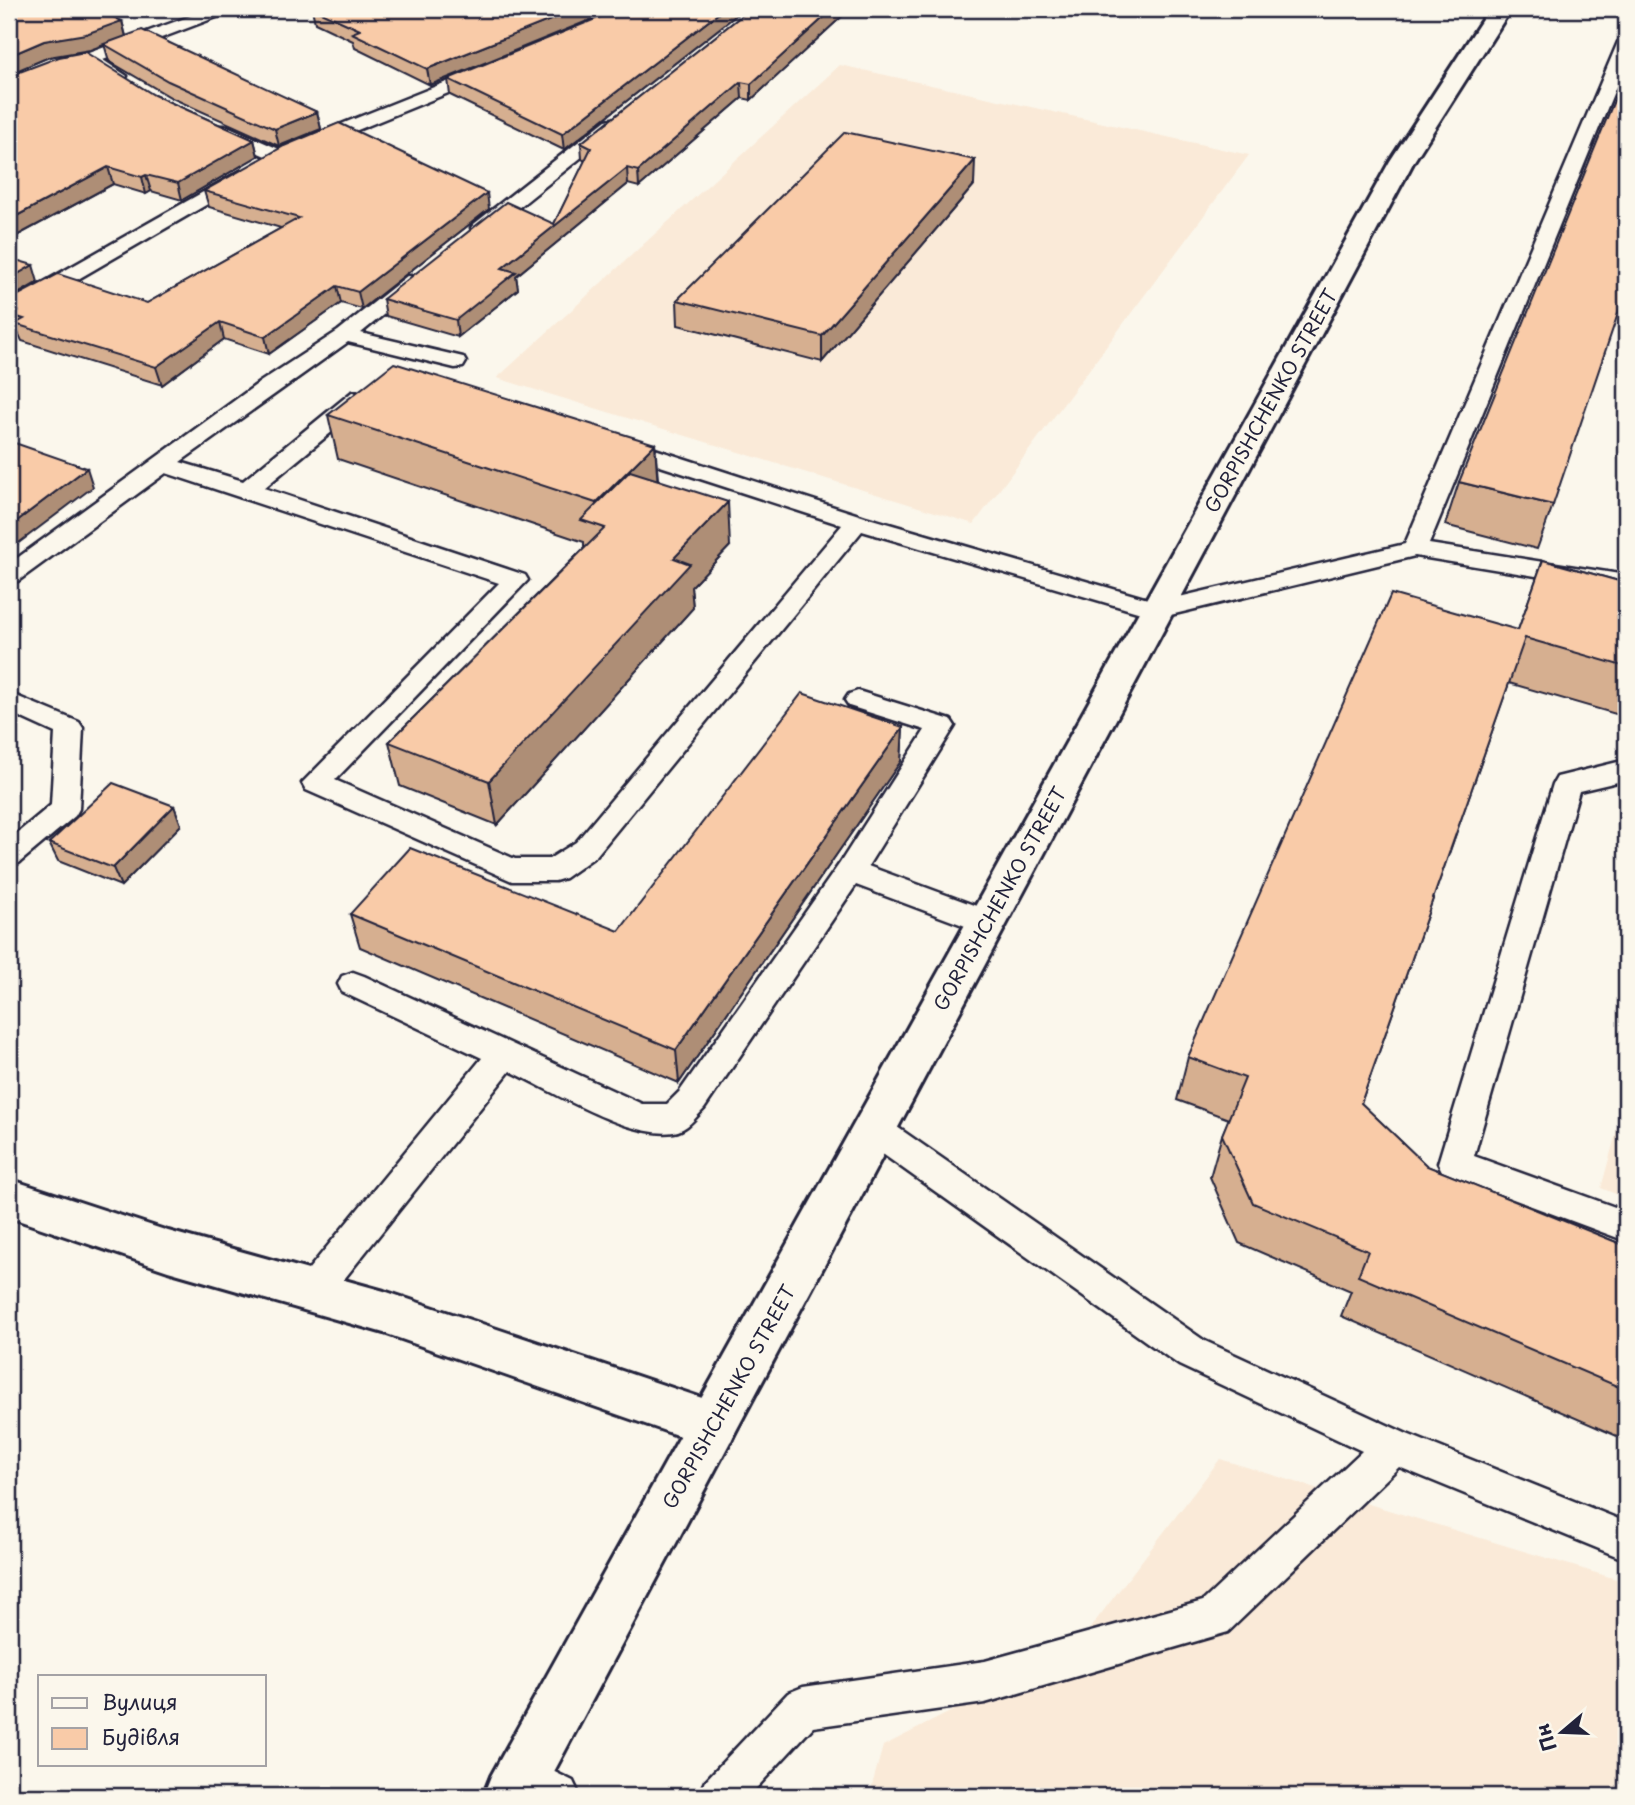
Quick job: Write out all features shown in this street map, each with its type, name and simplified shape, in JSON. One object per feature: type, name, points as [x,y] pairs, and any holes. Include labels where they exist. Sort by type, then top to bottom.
[{"type":"main road","name":"GORPISHCHENKO STREET","points":[[531,1790],[714,1425],[987,922],[1402,161],[1500,9]]},
{"type":"main road","points":[[9,1198],[168,1251],[384,1312],[714,1425]]},
{"type":"lane","points":[[132,85],[78,61],[224,9]]},
{"type":"lane","points":[[1415,549],[1626,42]]},
{"type":"lane","points":[[9,311],[279,156],[496,67]]},
{"type":"lane","points":[[465,241],[627,112]]},
{"type":"lane","points":[[203,122],[279,156]]},
{"type":"lane","points":[[9,576],[345,335],[432,267]]},
{"type":"lane","points":[[345,335],[455,362]]},
{"type":"lane","points":[[247,490],[364,394],[388,387]]},
{"type":"lane","points":[[596,438],[858,522],[1158,610],[1415,549],[1624,574]]},
{"type":"lane","points":[[162,464],[516,580],[316,783],[512,870],[555,870],[586,849],[858,522]]},
{"type":"lane","points":[[353,984],[639,1117],[674,1118],[692,1100],[850,871],[941,726],[858,700]]},
{"type":"lane","points":[[9,702],[69,728],[65,809],[9,856]]},
{"type":"lane","points":[[1626,769],[1567,784],[1454,1163],[1626,1226]]},
{"type":"lane","points":[[850,871],[987,922]]},
{"type":"lane","points":[[312,1292],[505,1055]]},
{"type":"lane","points":[[875,1130],[1192,1353],[1394,1447],[1626,1541]]},
{"type":"lane","points":[[720,1796],[803,1708],[985,1682],[1214,1618],[1394,1447]]},
{"type":"shaded area","points":[[840,65],[1249,155],[974,524],[497,378]]},
{"type":"shaded area","points":[[1626,1097],[1626,1198],[1601,1188]]},
{"type":"shaded area","points":[[1220,1459],[1626,1582],[1626,1796],[869,1796],[883,1746],[1074,1649]]},
{"type":"building","points":[[9,9],[96,9],[122,21],[86,34],[44,41],[9,56]]},
{"type":"building","points":[[314,9],[578,9],[427,69],[352,33],[360,30]]},
{"type":"building","points":[[620,9],[724,9],[562,134],[448,79]]},
{"type":"building","points":[[750,9],[833,9],[751,84],[741,82],[638,171],[627,168],[502,268],[516,272],[456,320],[383,299],[506,202],[554,224],[591,148],[581,143]]},
{"type":"building","points":[[142,30],[317,112],[275,129],[168,81],[104,44]]},
{"type":"building","points":[[85,52],[154,95],[254,140],[178,183],[146,175],[142,177],[108,167],[9,220],[9,76],[59,57]]},
{"type":"building","points":[[1626,71],[1626,290],[1553,505],[1459,482]]},
{"type":"building","points":[[339,123],[487,193],[358,292],[337,286],[265,337],[220,322],[156,367],[15,324],[24,319],[11,315],[18,311],[9,307],[9,300],[58,274],[147,303],[299,218],[204,191],[284,146]]},
{"type":"building","points":[[845,132],[975,160],[822,336],[677,300]]},
{"type":"building","points":[[9,258],[33,265],[9,279]]},
{"type":"building","points":[[394,363],[655,444],[596,503],[328,415]]},
{"type":"building","points":[[9,441],[87,468],[9,527]]},
{"type":"building","points":[[630,471],[728,502],[674,558],[690,564],[489,781],[389,742],[605,528],[581,520]]},
{"type":"building","points":[[1543,560],[1626,583],[1626,667],[1525,638],[1361,1103],[1427,1166],[1626,1246],[1626,1390],[1358,1276],[1368,1251],[1253,1203],[1222,1135],[1245,1078],[1188,1057],[1391,594],[1518,630]]},
{"type":"building","points":[[802,693],[903,727],[676,1050],[350,914],[410,848],[619,931]]},
{"type":"building","points":[[113,783],[174,806],[113,868],[49,843]]}]
